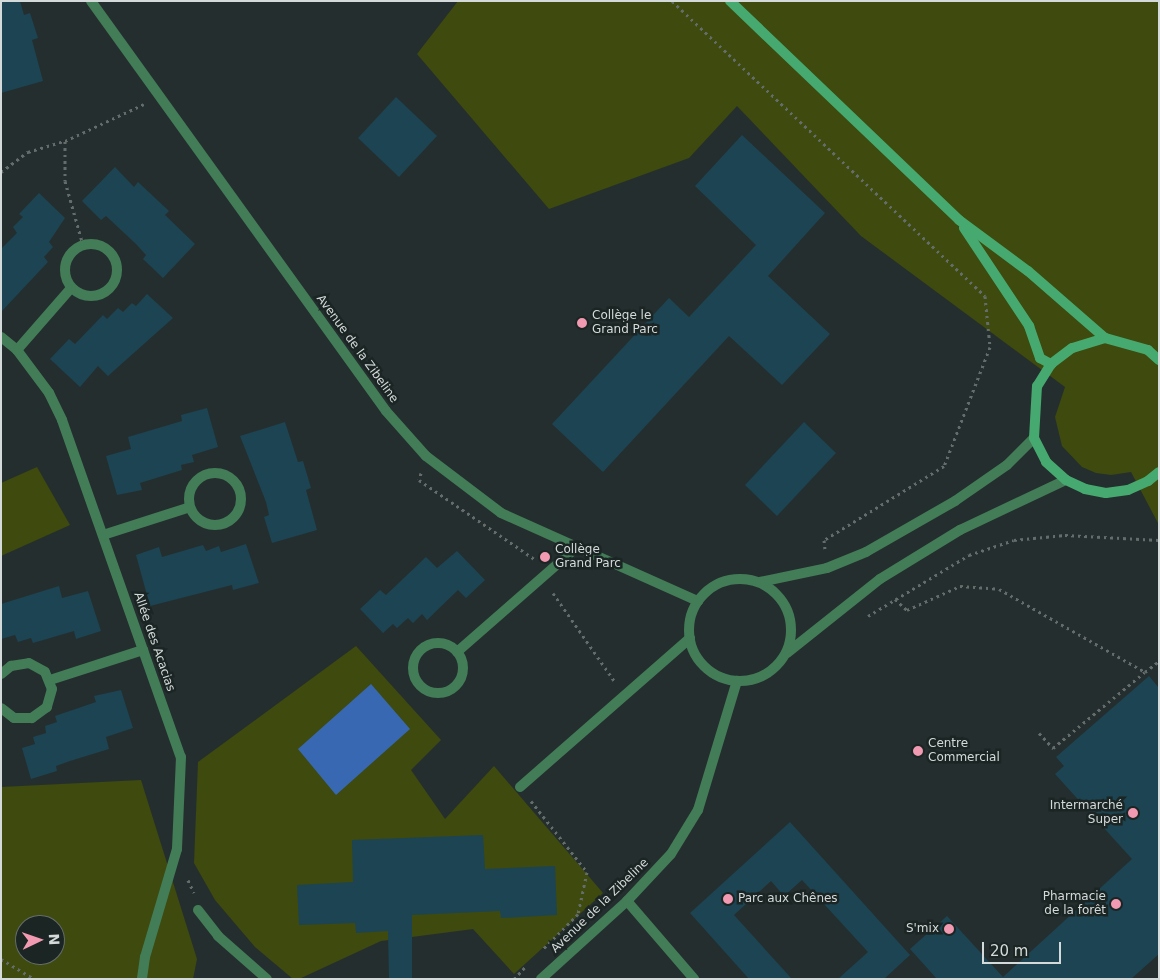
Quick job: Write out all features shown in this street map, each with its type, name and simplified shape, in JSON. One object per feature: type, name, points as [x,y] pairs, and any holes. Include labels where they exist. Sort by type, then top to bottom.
[{"type":"main road","points":[[730,1],[959,220],[1028,271],[1105,338],[1148,350],[1159,360]]},
{"type":"main road","points":[[959,220],[1029,326],[1040,358],[1051,364]]},
{"type":"main road","points":[[1105,338],[1072,348],[1051,364],[1037,386],[1034,438],[1046,462],[1066,480],[1085,489],[1106,493],[1128,490],[1148,481],[1159,472]]},
{"type":"main road","points":[[1148,481],[1159,484]]},
{"type":"street","name":"Avenue de la Zibeline","points":[[91,1],[386,411],[426,456],[501,513],[698,601]]},
{"type":"street","points":[[84,245],[101,246],[108,250],[117,265],[115,282],[110,289],[95,296],[78,294],[71,288],[65,272],[69,255],[84,245]]},
{"type":"street","points":[[17,350],[71,288]]},
{"type":"street","name":"Allée des Acacias","points":[[1,337],[17,350],[49,393],[62,420],[182,758],[177,849],[145,957],[142,979]]},
{"type":"street","points":[[1034,438],[1007,465],[955,500],[866,552],[827,568],[760,582],[738,578],[723,581],[698,601],[692,612],[690,638],[704,667],[718,676],[737,681],[750,681],[767,674],[787,653],[880,580],[960,530],[1066,480]]},
{"type":"street","points":[[218,472],[234,480],[238,488],[240,505],[237,512],[224,523],[208,524],[194,515],[190,507],[190,490],[201,476],[218,472]]},
{"type":"street","points":[[104,535],[190,507]]},
{"type":"street","points":[[457,652],[577,547]]},
{"type":"street","points":[[760,582],[782,598],[789,613],[787,653]]},
{"type":"street","points":[[520,787],[690,638]]},
{"type":"street","points":[[435,643],[457,652],[463,667],[459,682],[453,688],[438,693],[423,688],[414,674],[414,665],[420,650],[435,643]]},
{"type":"street","points":[[50,680],[143,650]]},
{"type":"street","points":[[1,674],[11,666],[29,663],[45,672],[50,680],[51,698],[40,714],[23,720],[14,718],[1,708]]},
{"type":"street","name":"Avenue de la Zibeline","points":[[541,979],[627,901],[671,854],[698,810],[737,681]]},
{"type":"street","points":[[627,901],[694,979]]},
{"type":"street","points":[[198,910],[218,936],[267,979]]},
{"type":"path","points":[[672,1],[985,296],[990,347],[944,466],[824,540],[827,568]]},
{"type":"path","points":[[1,172],[28,152],[65,141],[131,113],[160,95]]},
{"type":"path","points":[[65,141],[65,181],[84,245]]},
{"type":"path","points":[[868,616],[969,554],[1014,540],[1064,535],[1159,540]]},
{"type":"path","points":[[896,599],[907,610],[960,586],[999,589],[1146,672]]},
{"type":"path","points":[[1039,732],[1053,748],[1159,661]]},
{"type":"path","points":[[520,787],[587,872],[578,914],[539,953]]},
{"type":"path","points":[[177,849],[206,922]]},
{"type":"path","points":[[1,959],[34,979]]},
{"type":"path","points":[[514,979],[533,959]]},
{"type":"green space","points":[[458,1],[1159,1],[1159,525],[1131,472],[1111,475],[1096,473],[1082,467],[1062,446],[1055,417],[1065,387],[861,236],[737,106],[689,158],[549,209],[417,54]]},
{"type":"green space","points":[[37,467],[70,525],[1,556],[1,483]]},
{"type":"green space","points":[[356,646],[441,740],[411,770],[445,819],[494,766],[603,893],[514,974],[473,929],[381,941],[299,979],[293,979],[255,947],[215,900],[194,863],[198,762]]},
{"type":"green space","points":[[141,780],[197,959],[193,979],[1,979],[1,787]]},
{"type":"water","points":[[371,684],[410,729],[336,795],[298,749]]},
{"type":"building","points":[[1,1],[20,1],[24,15],[30,13],[38,38],[32,40],[43,81],[1,93]]},
{"type":"building","points":[[396,97],[437,136],[399,177],[358,138]]},
{"type":"building","points":[[742,135],[825,213],[768,276],[830,334],[782,385],[729,336],[603,472],[552,424],[669,298],[689,317],[756,245],[695,186]]},
{"type":"building","points":[[115,167],[134,187],[138,182],[169,211],[165,215],[195,244],[163,278],[143,259],[146,255],[136,244],[106,216],[101,220],[82,201]]},
{"type":"building","points":[[39,193],[65,218],[49,242],[53,247],[44,257],[48,262],[1,312],[1,249],[17,233],[13,227],[23,217],[19,214]]},
{"type":"building","points":[[147,294],[173,318],[108,376],[98,366],[80,387],[50,359],[69,339],[75,344],[103,315],[107,319],[118,308],[123,312],[132,303],[136,306]]},
{"type":"building","points":[[207,408],[218,447],[192,455],[194,462],[181,465],[182,470],[140,483],[142,490],[117,495],[106,456],[131,449],[128,437],[182,421],[181,415]]},
{"type":"building","points":[[285,422],[298,462],[303,461],[311,488],[306,490],[317,530],[272,543],[264,517],[269,515],[266,502],[240,436]]},
{"type":"building","points":[[804,422],[836,453],[777,516],[745,485]]},
{"type":"building","points":[[246,544],[259,583],[233,590],[232,585],[150,606],[136,555],[159,547],[162,557],[203,545],[206,551],[219,546],[221,552]]},
{"type":"building","points":[[457,551],[485,580],[466,598],[458,590],[427,620],[422,614],[413,623],[408,618],[397,628],[393,624],[383,633],[360,609],[380,590],[386,595],[426,557],[437,568]]},
{"type":"building","points":[[59,586],[62,598],[88,591],[101,631],[76,639],[74,631],[33,643],[31,638],[18,642],[15,635],[1,639],[1,604]]},
{"type":"building","points":[[1149,676],[1159,688],[1159,954],[1131,979],[937,979],[910,949],[947,916],[1003,977],[1132,859],[1055,774],[1064,766],[1056,757]]},
{"type":"building","points":[[121,690],[133,728],[106,737],[109,749],[56,766],[57,771],[31,779],[22,748],[35,744],[33,737],[46,733],[45,726],[57,722],[55,716],[96,702],[94,696]]},
{"type":"building","name":"Parc aux Chênes","points":[[790,822],[910,955],[884,979],[838,979],[868,952],[802,880],[784,896],[771,881],[734,915],[792,979],[749,979],[690,913]]},
{"type":"building","points":[[483,835],[485,869],[555,866],[557,915],[501,918],[500,911],[412,915],[412,979],[389,979],[388,931],[356,933],[355,923],[299,925],[297,885],[353,882],[352,840]]},
{"type":"place","name":"Collège le Grand Parc","points":[[582,323]]},
{"type":"place","name":"Collège Grand Parc","points":[[545,557]]},
{"type":"place","name":"Centre Commercial","points":[[918,751]]},
{"type":"place","name":"Intermarché Super","points":[[1133,813]]},
{"type":"place","name":"Parc aux Chênes","points":[[728,899]]},
{"type":"place","name":"Pharmacie de la forêt","points":[[1116,904]]},
{"type":"place","name":"S'mix","points":[[949,929]]}]
